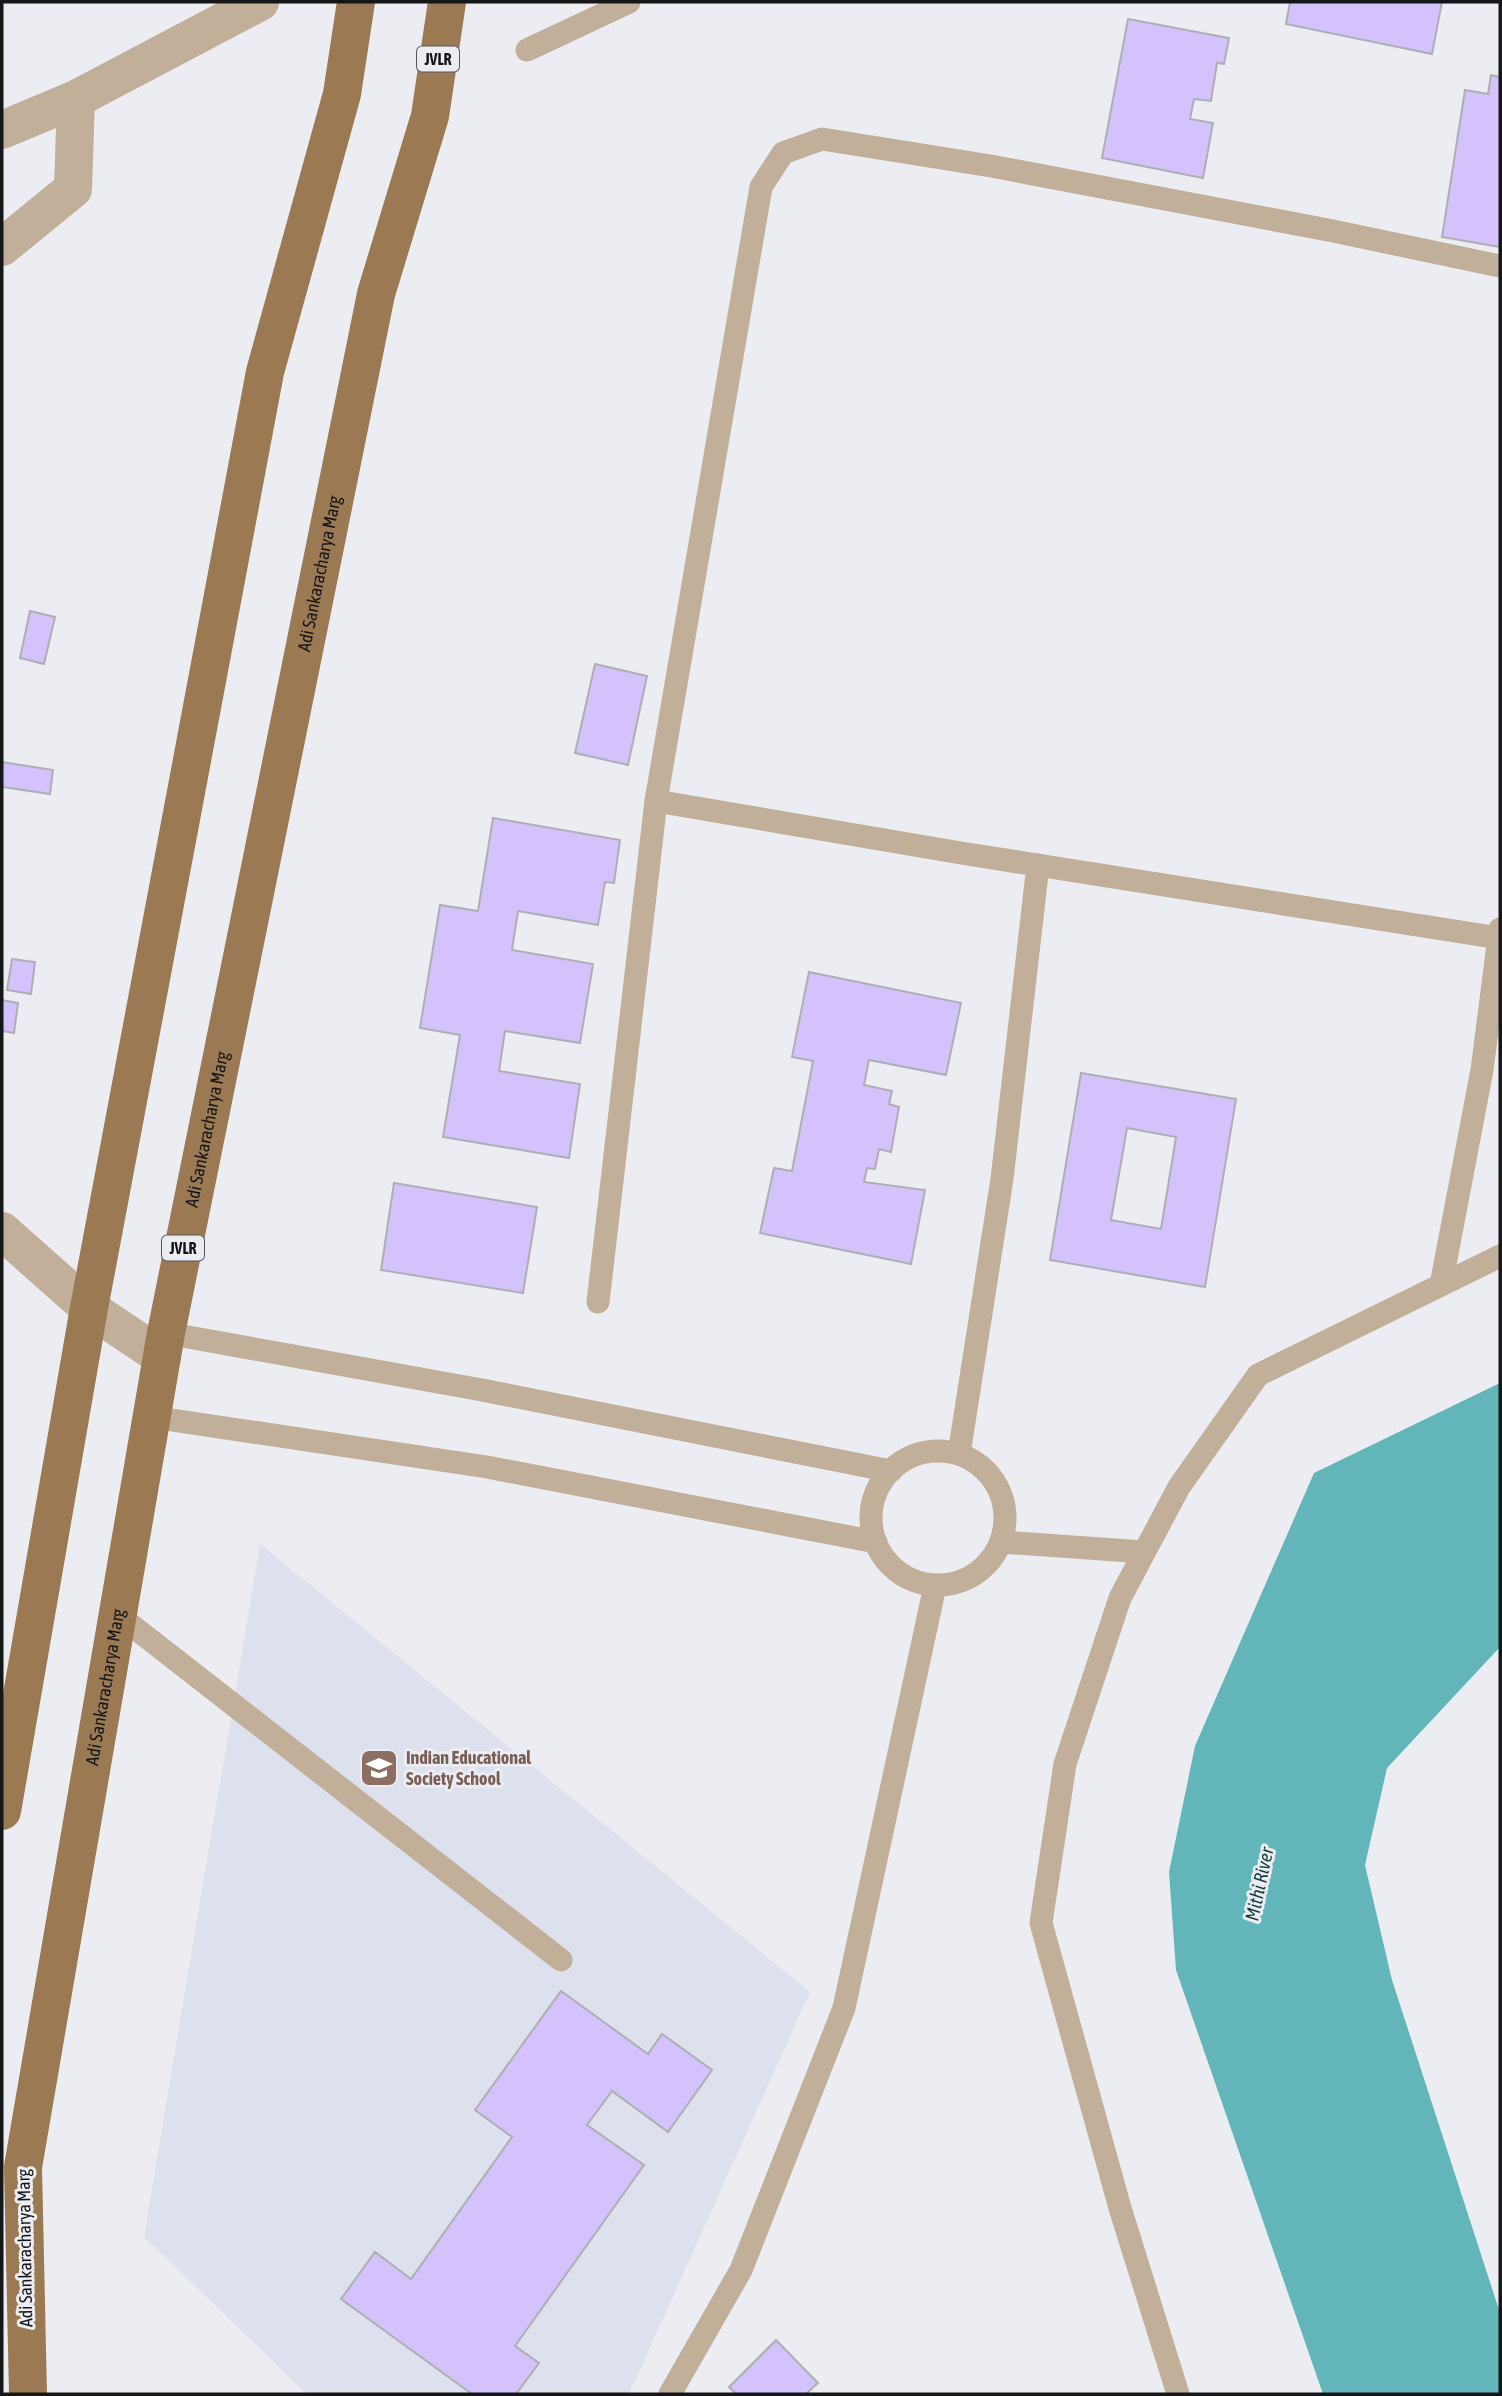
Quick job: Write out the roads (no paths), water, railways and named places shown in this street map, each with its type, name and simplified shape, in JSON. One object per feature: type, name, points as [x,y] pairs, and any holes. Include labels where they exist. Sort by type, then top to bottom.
[{"type":"main road","points":[[2,1811],[89,1308],[265,372],[342,94],[356,2]]},
{"type":"main road","name":"Adi Sankaracharya Marg","points":[[28,2394],[23,2167],[164,1345],[376,294],[430,116],[447,2]]},
{"type":"street","points":[[2,131],[76,99],[260,2]]},
{"type":"street","points":[[2,247],[73,188],[76,99]]},
{"type":"street","points":[[2,1230],[89,1308],[164,1345]]},
{"type":"lane","points":[[527,50],[629,2]]},
{"type":"lane","points":[[598,1302],[656,801],[761,187],[783,153],[822,139],[1019,171],[1333,230],[1500,266]]},
{"type":"lane","points":[[656,801],[1038,865],[1500,933],[1482,1069],[1441,1285]]},
{"type":"lane","points":[[959,1454],[1002,1179],[1038,865]]},
{"type":"lane","points":[[1178,2394],[1121,2208],[1041,1923],[1065,1764],[1120,1598],[1179,1488],[1258,1375],[1500,1256]]},
{"type":"lane","points":[[164,1345],[482,1390],[891,1471]]},
{"type":"lane","points":[[152,1417],[487,1467],[876,1542]]},
{"type":"lane","points":[[922,1452],[959,1454],[978,1464],[993,1480],[1002,1499],[1005,1521],[1001,1542],[991,1560],[976,1574],[957,1583],[935,1586],[916,1582],[899,1573],[885,1559],[871,1524],[872,1504],[878,1486],[891,1471],[905,1459],[922,1452]]},
{"type":"lane","points":[[1001,1542],[1144,1552]]},
{"type":"lane","points":[[670,2394],[741,2270],[844,2008],[935,1586]]},
{"type":"lane","points":[[117,1614],[561,1960]]},
{"type":"water","name":"Mithi River","points":[[1500,1383],[1500,1647],[1387,1768],[1365,1865],[1392,1980],[1500,2313],[1500,2394],[1323,2394],[1176,1970],[1169,1872],[1195,1746],[1314,1473]]},
{"type":"place","name":"Indian Educational Society School","points":[[379,1768]]}]
